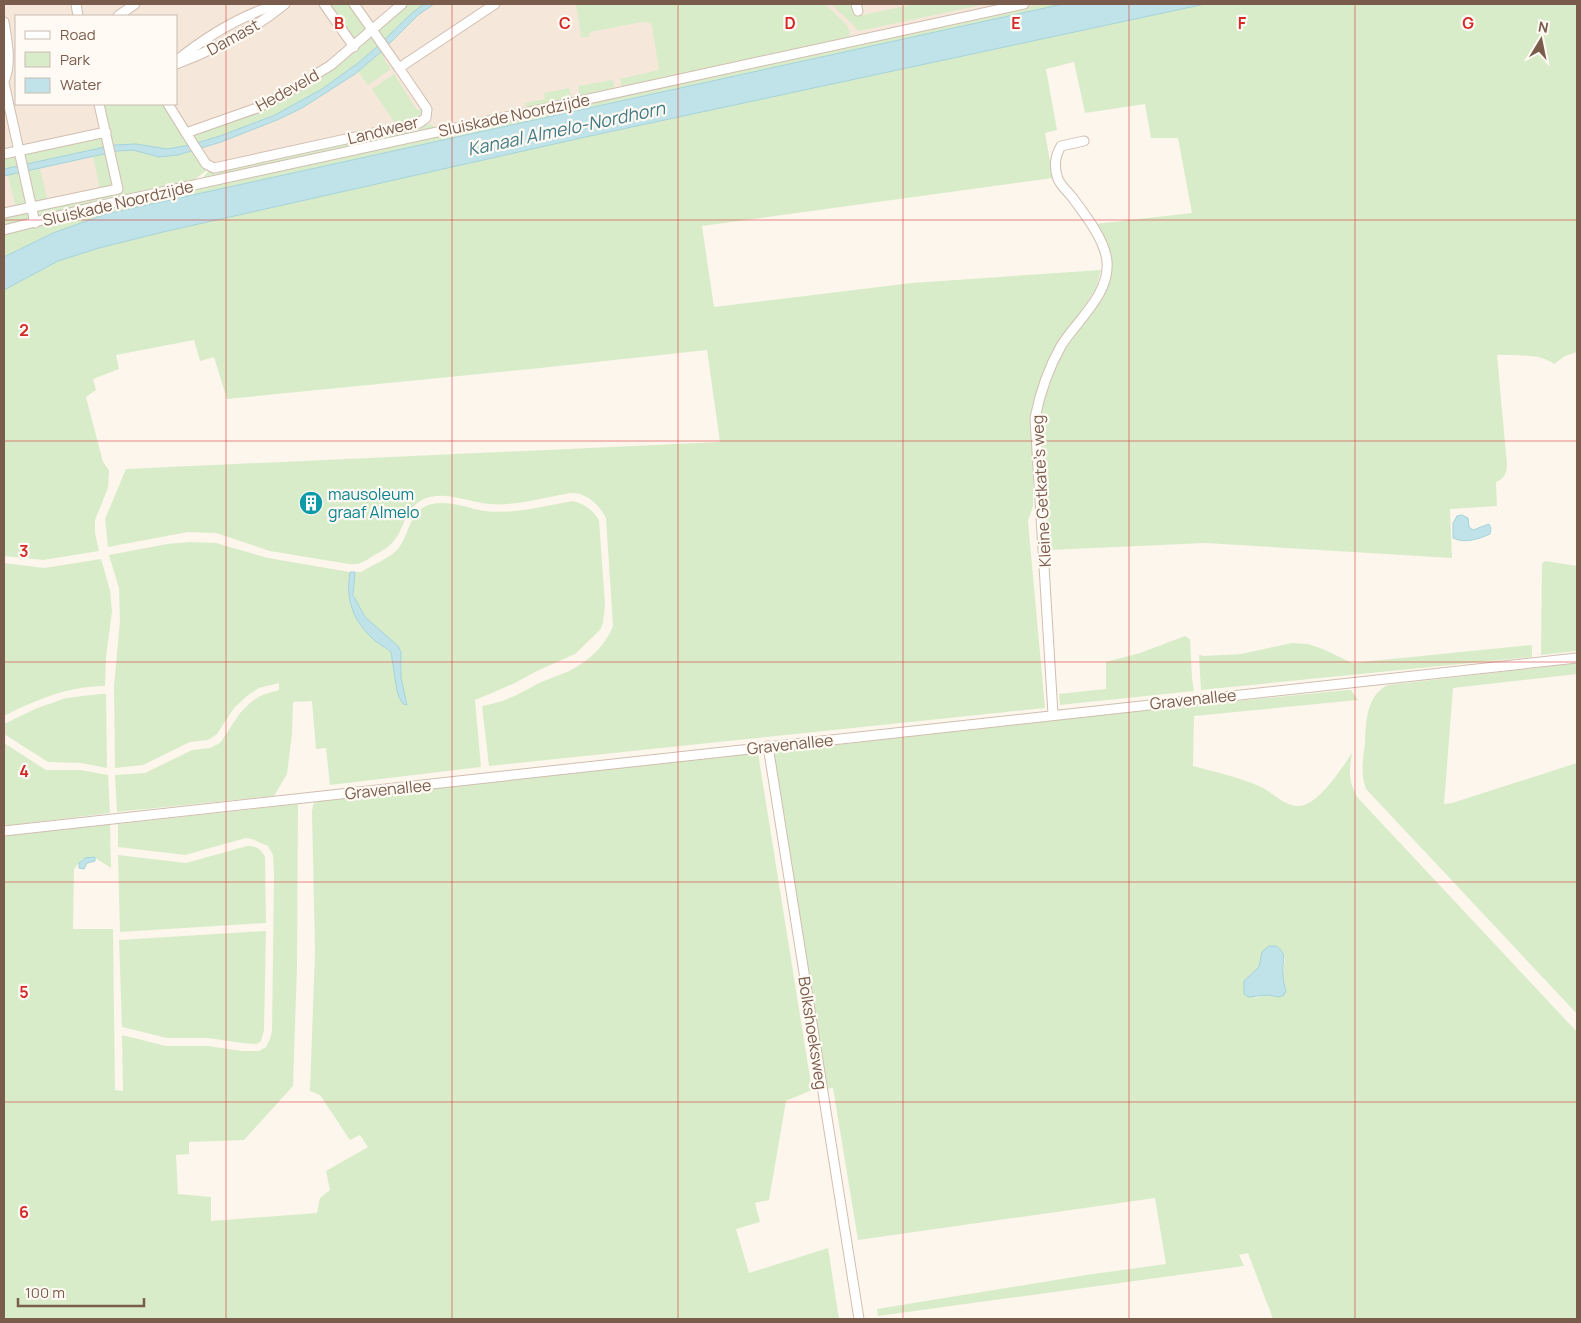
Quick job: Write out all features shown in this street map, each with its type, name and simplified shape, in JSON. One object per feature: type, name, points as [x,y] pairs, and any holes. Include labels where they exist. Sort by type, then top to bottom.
[{"type":"street","points":[[119,15],[135,4]]},
{"type":"street","name":"Damast","points":[[178,61],[198,44],[223,28],[264,8],[279,4]]},
{"type":"street","name":"Damast","points":[[178,62],[230,41],[269,17],[285,4]]},
{"type":"street","points":[[324,4],[354,47]]},
{"type":"street","points":[[354,4],[399,68],[495,4]]},
{"type":"street","name":"Hedeveld","points":[[186,132],[257,108],[288,92],[331,65],[402,4]]},
{"type":"street","name":"Sluiskade Noordzijde","points":[[4,230],[35,223],[72,211],[1024,4]]},
{"type":"street","points":[[4,22],[7,49],[7,74],[4,82],[35,223]]},
{"type":"street","name":"Landweer","points":[[186,132],[210,166],[217,168],[419,123],[426,118],[426,109],[399,68]]},
{"type":"street","points":[[99,105],[121,201]]},
{"type":"street","points":[[169,105],[186,132]]},
{"type":"street","points":[[4,154],[19,155],[107,136]]},
{"type":"street","name":"Kleine Getkate's weg","points":[[1053,714],[1034,418],[1039,397],[1061,346],[1098,298],[1105,276],[1107,261],[1102,246],[1083,214],[1058,181],[1056,170],[1056,158],[1061,146],[1084,141]]},
{"type":"street","points":[[4,213],[118,189]]},
{"type":"street","name":"Gravenallee","points":[[4,831],[1053,714],[1577,658]]},
{"type":"street","name":"Bolkshoeksweg","points":[[768,746],[859,1319]]},
{"type":"shaded area","points":[[4,4],[1049,4],[597,102],[346,143],[228,170],[213,172],[209,169],[4,215]]},
{"type":"green space","points":[[329,4],[349,4],[365,29],[364,31],[353,39]]},
{"type":"green space","points":[[407,4],[424,4],[384,40],[378,31]]},
{"type":"green space","points":[[576,4],[825,4],[847,25],[850,33],[848,40],[622,89],[620,79],[659,70],[652,26],[650,23],[642,22],[590,32],[589,37],[581,37]]},
{"type":"green space","points":[[831,4],[851,4],[857,16],[915,4],[986,4],[859,31]]},
{"type":"green space","points":[[1040,4],[1063,4],[106,214],[53,233],[4,257],[4,234],[66,217]]},
{"type":"green space","points":[[1205,4],[1577,4],[1577,352],[1565,356],[1554,364],[1541,358],[1497,355],[1506,471],[1503,477],[1496,482],[1497,506],[1450,509],[1452,558],[1205,543],[1049,550],[1040,459],[1039,424],[1042,403],[1053,373],[1064,351],[1101,299],[1107,281],[1095,224],[1192,213],[1178,138],[1151,138],[1145,104],[1085,113],[1074,62],[1046,69],[1057,130],[1045,133],[1053,178],[702,226],[714,307],[912,283],[1101,270],[1096,289],[1046,367],[1033,402],[1031,416],[1033,506],[1028,521],[1045,708],[489,766],[482,706],[512,697],[578,666],[599,649],[613,626],[606,518],[597,505],[589,498],[572,493],[522,502],[498,504],[447,496],[430,497],[422,500],[411,509],[400,532],[390,545],[367,560],[356,564],[270,551],[216,533],[188,532],[108,547],[105,519],[126,469],[720,442],[707,350],[227,399],[214,357],[200,361],[194,340],[116,355],[119,369],[93,379],[96,390],[86,397],[103,462],[109,470],[108,488],[95,520],[95,533],[99,551],[43,560],[4,556],[4,290],[58,261],[99,248],[163,232],[590,136]]},
{"type":"green space","points":[[371,38],[374,39],[378,46],[375,50],[336,80],[307,98],[261,120],[195,143],[191,134],[251,113],[298,92],[348,58]]},
{"type":"green space","points":[[382,51],[385,56],[383,58],[391,69],[368,85],[358,72]]},
{"type":"green space","points":[[394,74],[417,110],[421,109],[423,114],[421,119],[386,127],[394,122],[372,89]]},
{"type":"green space","points":[[613,80],[615,90],[580,98],[578,86]]},
{"type":"green space","points":[[569,88],[572,101],[527,110],[525,103],[545,99],[544,93]]},
{"type":"green space","points":[[102,105],[165,105],[190,145],[167,149],[136,144],[112,145]]},
{"type":"green space","points":[[431,124],[436,128],[200,181],[210,169],[213,172],[228,170]]},
{"type":"green space","points":[[102,136],[106,147],[23,165],[23,155],[25,154]]},
{"type":"green space","points":[[133,150],[159,157],[193,151],[208,169],[192,182],[4,227],[4,215],[119,190],[113,152]]},
{"type":"green space","points":[[106,153],[114,185],[100,190],[93,156]]},
{"type":"green space","points":[[14,156],[18,166],[4,169],[4,158]]},
{"type":"green space","points":[[40,168],[48,202],[36,203],[28,170]]},
{"type":"green space","points":[[19,172],[26,198],[25,205],[16,209],[8,175]]},
{"type":"green space","points":[[573,501],[588,508],[599,520],[605,605],[603,623],[600,630],[575,654],[475,700],[481,767],[330,785],[326,748],[316,749],[312,701],[293,702],[292,734],[287,774],[274,796],[117,812],[115,775],[145,773],[192,750],[210,748],[220,743],[240,713],[251,702],[262,695],[279,690],[279,683],[259,688],[247,696],[234,708],[217,734],[208,740],[190,742],[143,765],[115,768],[114,686],[120,621],[119,588],[109,555],[167,544],[190,542],[216,543],[268,558],[350,572],[348,583],[359,624],[378,643],[391,652],[399,697],[407,702],[401,682],[402,662],[396,648],[370,622],[357,604],[354,590],[355,572],[361,572],[397,550],[412,520],[420,510],[432,504],[446,503],[490,512],[502,512],[526,510]]},
{"type":"green space","points":[[101,559],[110,590],[112,611],[106,657],[105,686],[65,691],[4,716],[4,563],[44,568]]},
{"type":"green space","points":[[1545,561],[1577,566],[1577,651],[1541,655],[1542,564]]},
{"type":"green space","points":[[1185,636],[1190,639],[1194,691],[1060,705],[1059,694],[1106,689],[1106,662],[1140,653]]},
{"type":"green space","points":[[1292,643],[1308,644],[1323,649],[1352,663],[1532,645],[1532,657],[1201,690],[1199,655],[1241,654]]},
{"type":"green space","points":[[1577,663],[1577,674],[1453,688],[1444,804],[1577,763],[1577,1014],[1366,789],[1362,766],[1371,702],[1375,695],[1388,685]]},
{"type":"green space","points":[[1351,690],[1358,700],[1194,716],[1193,766],[1251,783],[1263,788],[1286,803],[1296,806],[1304,805],[1320,795],[1352,753],[1350,776],[1352,786],[1358,798],[1577,1032],[1577,1319],[1273,1319],[1248,1253],[1239,1255],[1244,1266],[878,1316],[877,1309],[1166,1264],[1155,1198],[858,1240],[833,1088],[826,1089],[775,752],[1050,720]],"holes":[[[1285,958],[1283,975],[1286,990],[1279,997],[1269,995],[1255,998],[1256,973],[1261,966]]]},
{"type":"green space","points":[[106,694],[107,768],[81,763],[48,762],[4,734],[4,724],[35,709],[66,698]]},
{"type":"green space","points":[[4,743],[46,770],[80,770],[108,775],[110,813],[4,826]]},
{"type":"green space","points":[[758,753],[812,1090],[786,1101],[769,1200],[755,1203],[760,1222],[736,1229],[749,1273],[828,1248],[839,1319],[4,1319],[4,836],[110,824],[111,868],[94,857],[82,859],[74,869],[73,929],[113,929],[115,1090],[123,1091],[122,1035],[166,1046],[208,1046],[242,1051],[259,1051],[266,1047],[272,1031],[274,875],[273,855],[268,846],[252,839],[246,838],[185,855],[118,847],[118,824],[298,804],[297,966],[293,1086],[244,1140],[189,1142],[189,1154],[176,1155],[178,1194],[211,1197],[211,1221],[317,1213],[320,1198],[330,1190],[326,1171],[368,1147],[360,1135],[350,1140],[320,1095],[310,1091],[315,951],[312,812],[316,801]]},
{"type":"green space","points":[[247,846],[258,849],[265,857],[266,923],[120,932],[118,855],[186,863]]},
{"type":"green space","points":[[266,931],[264,1030],[261,1041],[257,1044],[208,1038],[167,1038],[122,1027],[119,940]]},
{"type":"water","points":[[424,4],[434,4],[418,15],[387,46],[384,40]]},
{"type":"water","name":"Kanaal Almelo-Nordhorn","points":[[1063,4],[1205,4],[590,136],[163,232],[99,248],[58,261],[4,290],[4,257],[53,233],[106,214]]},
{"type":"water","points":[[378,46],[382,51],[355,74],[302,108],[221,142],[178,155],[159,157],[133,150],[117,151],[4,176],[4,169],[114,145],[136,144],[167,149],[190,145],[220,136],[275,115],[322,89]]},
{"type":"water","points":[[1462,515],[1468,518],[1469,527],[1473,530],[1489,524],[1491,528],[1490,534],[1467,541],[1453,538],[1453,523],[1457,516]]},
{"type":"water","points":[[350,572],[355,572],[353,595],[365,617],[398,646],[401,652],[401,678],[407,705],[403,704],[397,691],[391,652],[370,636],[357,620],[353,611],[349,593]]},
{"type":"water","points":[[95,857],[95,861],[87,863],[84,869],[79,868],[79,863],[85,858]]},
{"type":"water","points":[[1269,946],[1276,946],[1280,949],[1284,958],[1283,977],[1286,990],[1284,995],[1279,997],[1269,995],[1248,997],[1244,994],[1244,981],[1259,967],[1262,952]]},
{"type":"place","name":"mausoleum graaf Almelo","points":[[311,503]]}]
